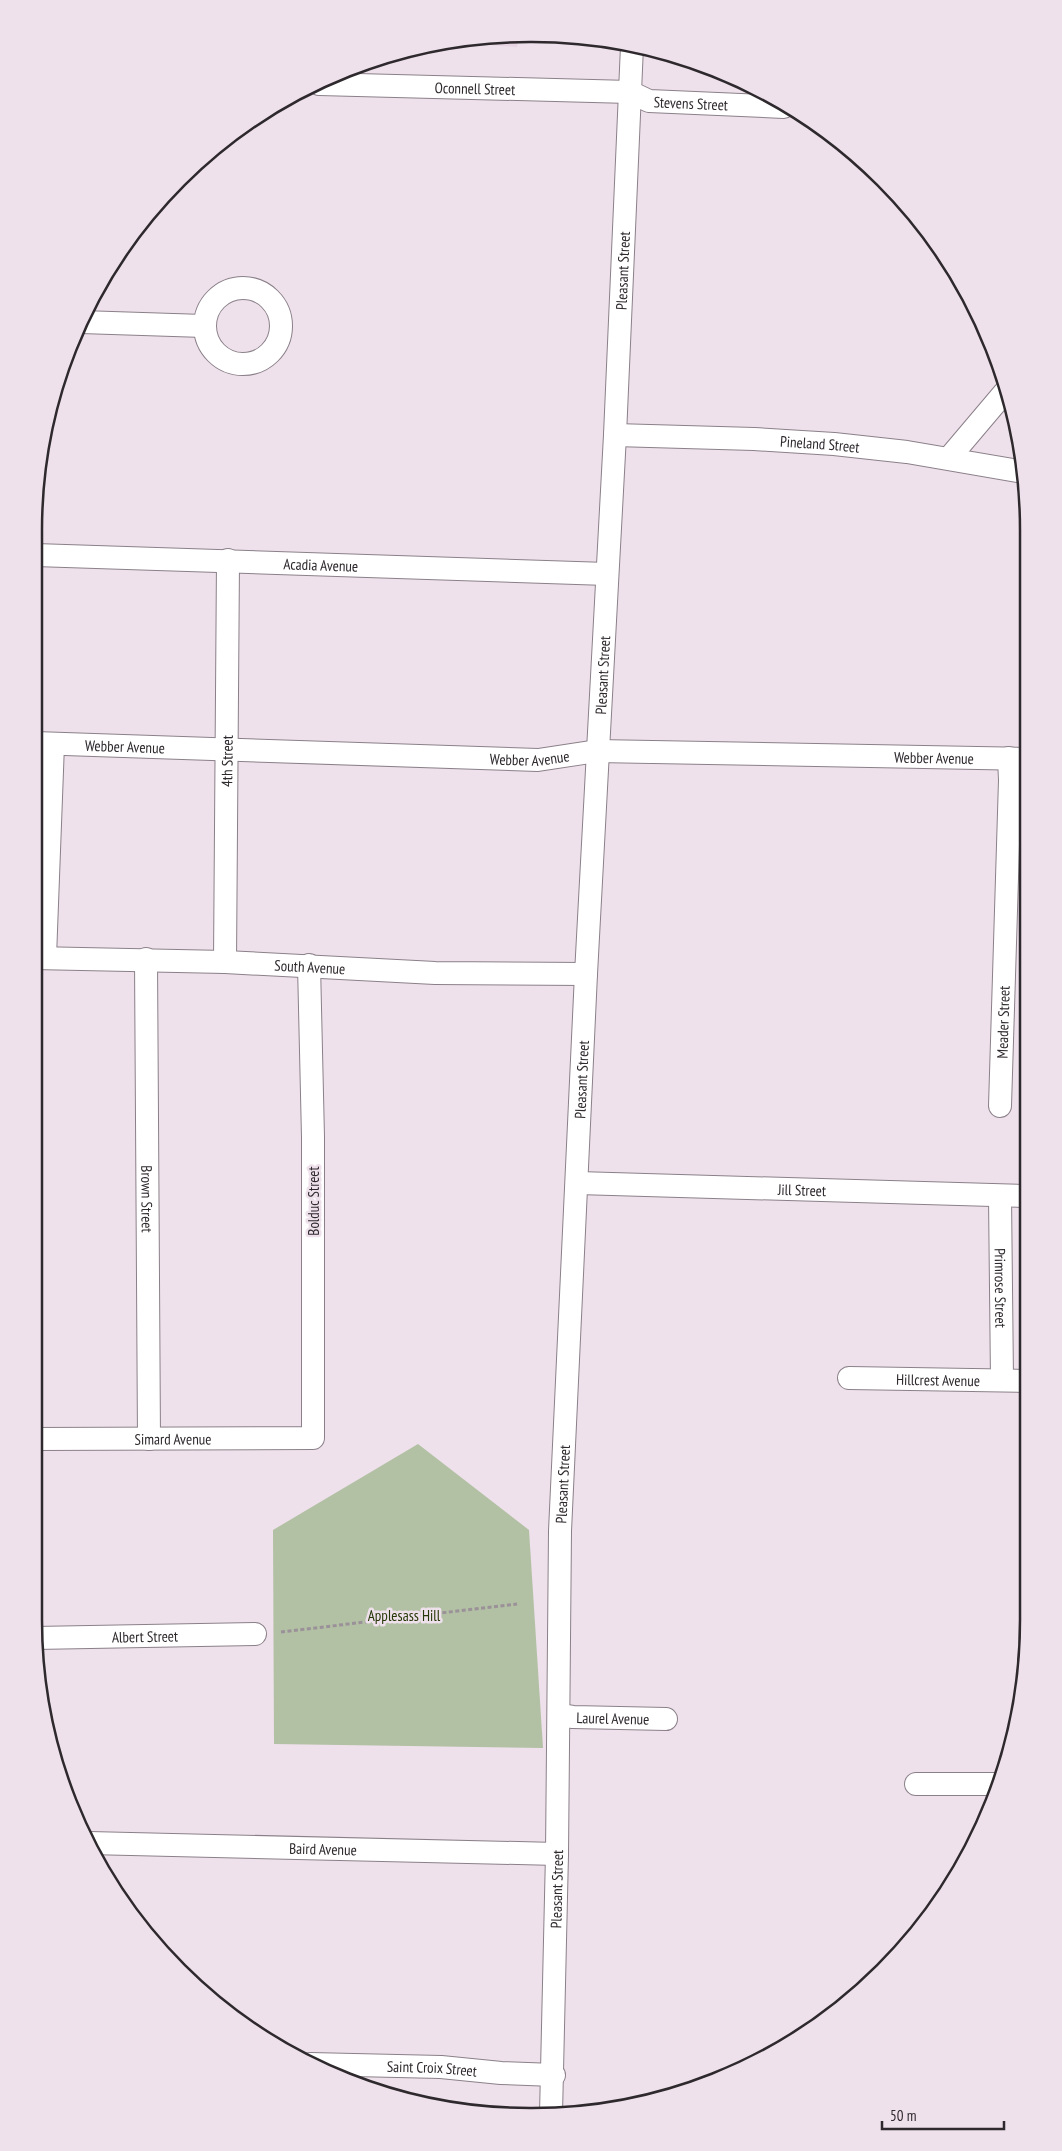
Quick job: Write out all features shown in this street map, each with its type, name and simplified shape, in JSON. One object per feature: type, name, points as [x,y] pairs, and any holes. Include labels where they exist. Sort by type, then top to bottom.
[{"type":"street","name":"Pleasant Street","points":[[552,2107],[554,2075],[558,1854],[560,1531],[597,751],[615,436],[632,53]]},
{"type":"street","name":"Oconnell Street","points":[[334,84],[630,92]]},
{"type":"street","name":"Stevens Street","points":[[630,92],[649,102],[772,107]]},
{"type":"street","points":[[90,322],[204,326]]},
{"type":"street","points":[[949,458],[1001,397]]},
{"type":"street","name":"Pineland Street","points":[[615,436],[754,439],[834,444],[949,458],[1015,470]]},
{"type":"street","name":"Acadia Avenue","points":[[42,555],[608,574]]},
{"type":"street","name":"4th Street","points":[[225,962],[228,560]]},
{"type":"street","points":[[42,850],[44,744]]},
{"type":"street","name":"Webber Avenue","points":[[44,744],[538,760],[597,751],[1017,758]]},
{"type":"street","name":"Meader Street","points":[[1000,1106],[1010,780],[1017,758]]},
{"type":"street","name":"South Avenue","points":[[42,957],[309,965],[436,973],[586,974]]},
{"type":"street","name":"Brown Street","points":[[146,959],[149,1439]]},
{"type":"street","name":"Bolduc Street","points":[[309,965],[313,1138],[313,1438]]},
{"type":"street","name":"Jill Street","points":[[578,1183],[1020,1196]]},
{"type":"street","name":"Primrose Street","points":[[1000,1196],[1002,1380]]},
{"type":"street","name":"Hillcrest Avenue","points":[[849,1378],[1020,1381]]},
{"type":"street","name":"Simard Avenue","points":[[42,1439],[313,1438]]},
{"type":"street","name":"Albert Street","points":[[43,1638],[255,1634]]},
{"type":"street","name":"Laurel Avenue","points":[[559,1714],[610,1719],[666,1719]]},
{"type":"street","points":[[916,1784],[991,1784]]},
{"type":"street","name":"Baird Avenue","points":[[97,1843],[558,1854]]},
{"type":"street","name":"Saint Croix Street","points":[[329,2064],[441,2067],[501,2073],[554,2075]]},
{"type":"path","points":[[280,1632],[517,1604]]},
{"type":"shaded area","points":[[518,43],[517,47],[489,45]]},
{"type":"green space","name":"Applesass Hill","points":[[418,1444],[529,1530],[543,1748],[274,1744],[273,1530]]}]
